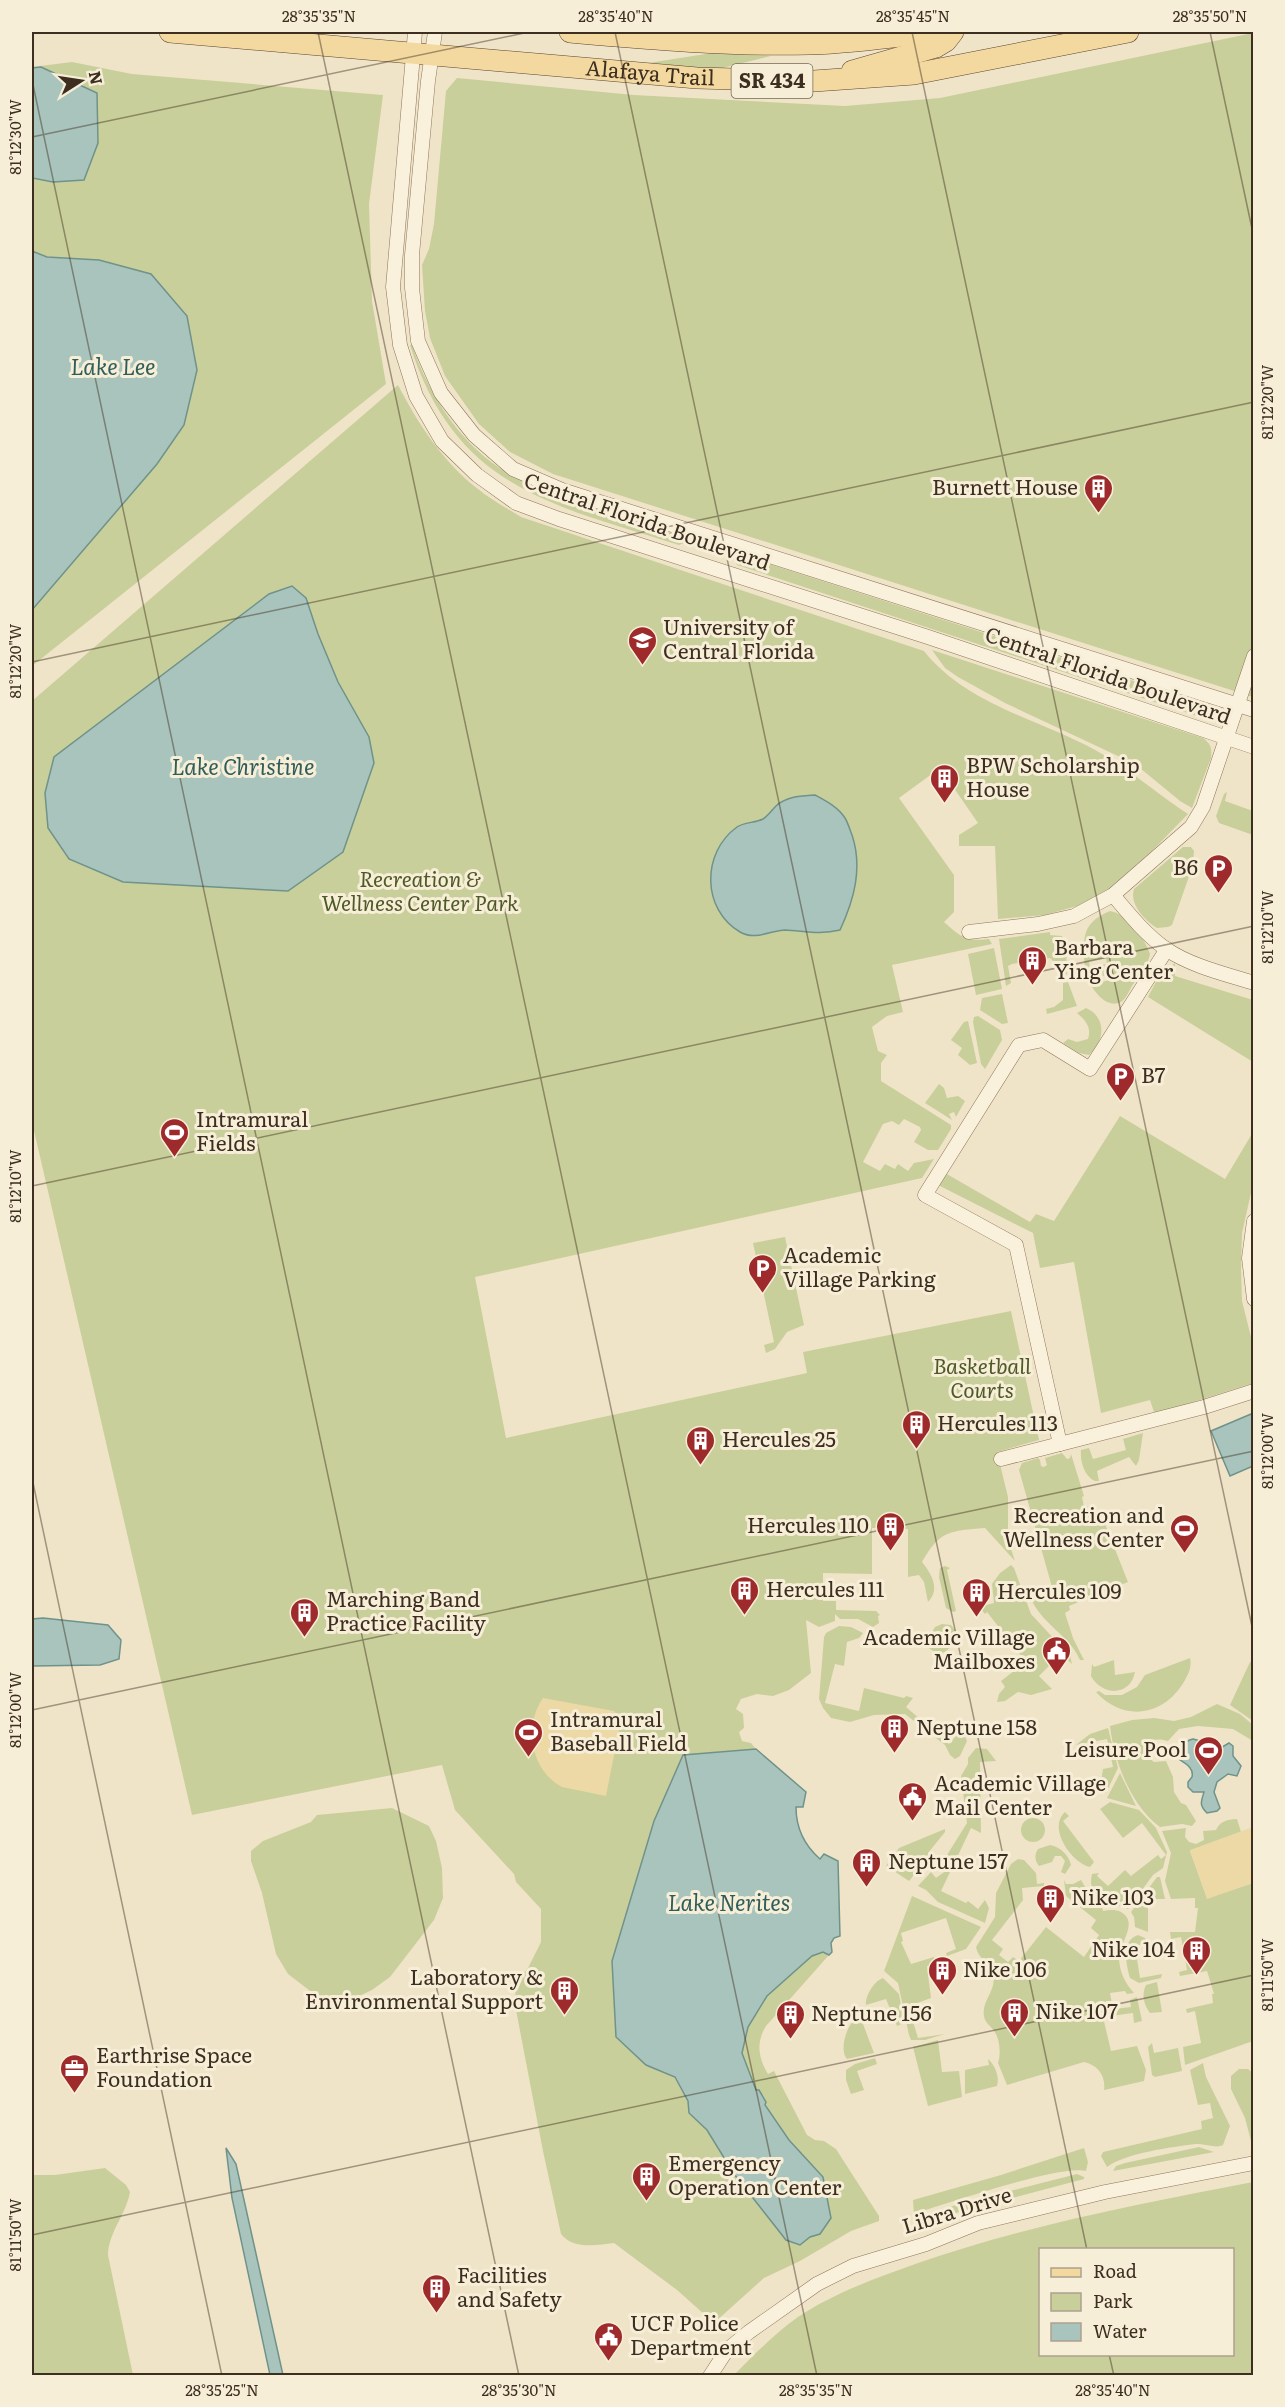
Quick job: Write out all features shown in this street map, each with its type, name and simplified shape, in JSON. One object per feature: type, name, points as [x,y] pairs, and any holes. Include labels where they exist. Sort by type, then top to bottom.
[{"type":"main road","name":"Alafaya Trail","points":[[170,32],[697,78],[814,81],[914,74],[1128,32]]},
{"type":"main road","name":"Alafaya Trail","points":[[570,32],[662,36],[709,43],[810,44],[933,32]]},
{"type":"main road","points":[[814,81],[936,47],[946,41],[953,32]]},
{"type":"street","name":"Central Florida Boulevard","points":[[415,32],[422,54],[412,255],[412,288],[418,342],[441,393],[474,435],[513,469],[574,494],[1254,710]]},
{"type":"street","name":"Central Florida Boulevard","points":[[435,32],[422,54],[393,287],[400,345],[416,396],[442,441],[477,475],[516,503],[559,519],[917,633],[1254,747]]},
{"type":"street","points":[[969,932],[1038,924],[1074,915],[1113,895],[1191,827],[1203,807],[1254,656]]},
{"type":"street","points":[[1113,895],[1141,927],[1167,949],[1208,969],[1254,983]]},
{"type":"street","points":[[1060,1444],[1016,1245],[925,1195],[1019,1046],[1043,1040],[1090,1069],[1167,949]]},
{"type":"street","points":[[1254,1221],[1249,1258],[1254,1299]]},
{"type":"street","points":[[1001,1460],[1204,1407],[1254,1391]]},
{"type":"street","name":"Libra Drive","points":[[710,2376],[727,2350],[749,2332],[817,2284],[853,2266],[926,2244],[978,2223],[1105,2192],[1254,2163]]},
{"type":"green space","points":[[1253,33],[1253,697],[553,474],[510,452],[479,424],[445,376],[430,338],[425,311],[422,265],[429,249],[434,224],[446,91],[457,78],[634,95],[845,106],[940,98]]},
{"type":"green space","points":[[712,53],[771,56],[714,70],[648,63]]},
{"type":"green space","points":[[72,62],[132,74],[383,95],[369,204],[372,301],[386,384],[32,666],[32,67]]},
{"type":"green space","points":[[410,345],[440,405],[468,441],[484,456],[521,480],[560,496],[680,536],[684,539],[684,543],[679,545],[550,502],[514,484],[481,461],[453,431],[429,393]]},
{"type":"green space","name":"Recreation & Wellness Center Park","points":[[398,385],[423,428],[453,467],[483,493],[521,517],[924,651],[941,669],[982,698],[1097,751],[1188,814],[1152,851],[1095,901],[1045,915],[998,919],[995,846],[959,846],[959,835],[978,823],[940,768],[899,798],[954,875],[954,912],[944,922],[964,937],[975,940],[989,939],[992,944],[892,965],[903,1012],[887,1016],[872,1027],[878,1051],[887,1055],[881,1063],[881,1081],[951,1125],[951,1129],[938,1150],[928,1150],[914,1142],[921,1130],[920,1127],[904,1119],[899,1125],[892,1121],[883,1124],[863,1162],[880,1171],[885,1164],[895,1169],[898,1164],[908,1171],[914,1163],[934,1159],[922,1178],[475,1277],[506,1438],[807,1373],[803,1352],[1011,1311],[1039,1440],[997,1452],[1008,1497],[1008,1540],[1015,1561],[985,1528],[947,1534],[928,1551],[922,1562],[929,1571],[934,1587],[932,1597],[928,1602],[924,1582],[919,1575],[908,1577],[908,1529],[894,1528],[891,1519],[879,1520],[879,1528],[872,1528],[872,1574],[823,1573],[823,1601],[836,1601],[836,1610],[876,1611],[880,1615],[878,1616],[879,1623],[873,1627],[858,1619],[840,1619],[835,1614],[835,1621],[819,1627],[806,1620],[811,1673],[789,1690],[773,1696],[757,1694],[741,1699],[736,1709],[743,1714],[744,1728],[739,1732],[742,1741],[751,1743],[756,1749],[683,1755],[654,1821],[612,1961],[616,2037],[646,2065],[675,2077],[688,2101],[689,2113],[707,2130],[734,2174],[831,2218],[823,2177],[789,2140],[765,2105],[766,2102],[756,2090],[742,2053],[748,2027],[767,1996],[812,1956],[823,1951],[829,1955],[766,2026],[761,2038],[760,2056],[768,2074],[774,2071],[807,2135],[815,2140],[824,2141],[836,2149],[879,2216],[879,2221],[851,2231],[800,2261],[764,2278],[714,2323],[677,2290],[614,2243],[579,2244],[566,2239],[561,2234],[516,2010],[515,1983],[528,1968],[541,1942],[541,1909],[516,1882],[514,1874],[455,1810],[442,1765],[192,1815],[32,1122],[32,701]]},
{"type":"green space","points":[[741,555],[1215,707],[1219,710],[1219,718],[1206,719],[737,565],[733,558]]},
{"type":"green space","points":[[932,650],[1203,738],[1210,746],[1211,758],[1192,808],[1135,764],[1005,703],[958,677],[945,668]]},
{"type":"green space","points":[[1227,792],[1225,801],[1253,811],[1253,835],[1219,823],[1216,816],[1224,794]]},
{"type":"green space","points":[[1183,847],[1191,847],[1194,851],[1193,865],[1172,925],[1157,928],[1143,917],[1136,906],[1134,889]]},
{"type":"green space","points":[[1110,911],[1122,916],[1134,927],[1150,954],[1148,962],[1125,998],[1115,1004],[1099,996],[1086,976],[1091,975],[1093,984],[1110,980],[1109,975],[1103,976],[1101,965],[1107,964],[1106,958],[1089,961],[1090,971],[1085,972],[1084,943],[1088,928],[1092,922]]},
{"type":"green space","points":[[1050,932],[1050,935],[1062,936],[1066,945],[1067,974],[1060,975],[1050,958],[1012,964],[1008,966],[1011,983],[1006,986],[999,939]]},
{"type":"green space","points":[[994,948],[1002,989],[976,995],[968,954]]},
{"type":"green space","points":[[1175,963],[1175,976],[1253,1000],[1253,1062],[1148,997],[1159,976]]},
{"type":"green space","points":[[1068,982],[1077,1006],[1047,1014],[1046,1009],[1054,1007],[1063,1000],[1063,983]]},
{"type":"green space","points":[[1002,994],[1008,1023],[1002,1024],[980,1010],[982,998]]},
{"type":"green space","points":[[1086,1008],[1098,1017],[1101,1030],[1101,1037],[1089,1055],[1079,1053],[1063,1043],[1068,1039],[1077,1042],[1088,1039],[1088,1027],[1077,1013]]},
{"type":"green space","points":[[978,1016],[1000,1030],[1002,1040],[985,1069],[981,1064],[973,1022],[974,1017]]},
{"type":"green space","points":[[968,1021],[977,1063],[970,1065],[958,1055],[962,1048],[951,1040],[964,1022]]},
{"type":"green space","points":[[939,1084],[944,1088],[947,1098],[958,1096],[965,1101],[956,1117],[954,1112],[949,1114],[952,1120],[925,1103]]},
{"type":"green space","points":[[1120,1116],[1225,1179],[1253,1132],[1253,1184],[1242,1233],[1241,1269],[1242,1301],[1253,1345],[1253,1383],[1159,1413],[1154,1412],[1150,1400],[1101,1413],[1074,1262],[1040,1268],[1033,1233],[936,1184],[945,1173],[1030,1222],[1036,1214],[1054,1221]]},
{"type":"green space","points":[[785,1237],[804,1325],[787,1332],[775,1349],[766,1353],[764,1345],[774,1342],[753,1243]]},
{"type":"green space","points":[[1143,1433],[1136,1466],[1129,1457],[1097,1471],[1099,1481],[1091,1479],[1085,1472],[1081,1450],[1089,1448],[1093,1459],[1126,1450],[1123,1439]]},
{"type":"green space","points":[[1062,1453],[1067,1459],[1071,1454],[1084,1496],[1082,1497],[1084,1507],[1090,1506],[1099,1526],[1105,1524],[1128,1582],[1069,1606],[1070,1610],[1065,1613],[1073,1638],[1084,1660],[1080,1660],[1070,1644],[1042,1616],[1031,1599],[1038,1597],[1037,1592],[1052,1587],[1019,1470],[1022,1463],[1038,1458],[1041,1466],[1044,1467],[1047,1465],[1045,1458]]},
{"type":"green space","points":[[1011,1565],[1031,1614],[1070,1656],[1072,1664],[1061,1654],[1039,1676],[1052,1689],[1031,1695],[1018,1692],[1005,1701],[997,1702],[999,1694],[1005,1687],[1001,1681],[1019,1667],[1016,1662],[1022,1657],[987,1612],[985,1614],[979,1607],[994,1603],[992,1584],[1000,1573]]},
{"type":"green space","points":[[945,1566],[950,1568],[947,1570],[956,1611],[953,1612],[946,1608],[939,1577],[940,1568]]},
{"type":"green space","points":[[942,1624],[951,1625],[961,1638],[945,1652],[937,1654],[929,1648],[928,1639],[935,1627]]},
{"type":"green space","points":[[839,1626],[851,1627],[863,1633],[859,1638],[847,1642],[844,1666],[835,1664],[825,1703],[859,1711],[864,1688],[913,1698],[906,1707],[949,1744],[962,1729],[967,1741],[960,1756],[955,1759],[945,1745],[905,1714],[874,1715],[850,1722],[831,1718],[819,1699],[824,1637],[826,1633]]},
{"type":"green space","points":[[1190,1658],[1190,1669],[1177,1692],[1155,1708],[1131,1711],[1119,1708],[1107,1702],[1096,1692],[1099,1691],[1105,1695],[1122,1695],[1137,1687],[1145,1675]]},
{"type":"green space","points":[[1114,1660],[1115,1675],[1135,1672],[1128,1686],[1122,1690],[1108,1690],[1096,1683],[1091,1676],[1092,1664],[1094,1667]]},
{"type":"green space","points":[[1250,1662],[1253,1662],[1253,1721],[1230,1705]]},
{"type":"green space","points":[[1217,1704],[1240,1714],[1253,1725],[1253,1741],[1233,1729],[1198,1726],[1179,1729],[1168,1741],[1159,1739],[1148,1743],[1146,1751],[1148,1757],[1154,1762],[1166,1761],[1173,1777],[1174,1792],[1196,1821],[1192,1826],[1182,1824],[1160,1827],[1132,1795],[1115,1754],[1110,1726],[1132,1720],[1154,1718],[1174,1721],[1191,1717]]},
{"type":"green space","points":[[1108,1728],[1118,1768],[1104,1793],[1101,1781],[1103,1769],[1113,1767],[1107,1739],[1076,1745],[1090,1734]]},
{"type":"green space","points":[[976,1748],[987,1749],[996,1761],[980,1762],[981,1833],[971,1828],[941,1891],[966,1903],[968,1901],[978,1909],[985,1900],[989,1908],[985,1923],[938,1902],[926,1890],[918,1886],[931,1872],[936,1878],[947,1870],[942,1863],[967,1823],[961,1776],[968,1764],[968,1758]]},
{"type":"green space","points":[[1120,1773],[1136,1806],[1107,1798]]},
{"type":"green space","points":[[1110,1802],[1139,1810],[1156,1828],[1167,1852],[1163,1868],[1153,1875],[1128,1909],[1100,1901],[1092,1887],[1092,1874],[1099,1873],[1097,1876],[1108,1886],[1125,1870],[1131,1876],[1158,1855],[1161,1859],[1166,1855],[1142,1823],[1123,1838],[1100,1809]]},
{"type":"green space","points":[[392,1808],[429,1826],[436,1841],[442,1868],[443,1898],[434,1920],[390,1977],[357,1997],[329,2000],[318,1997],[288,1974],[276,1954],[262,1893],[251,1861],[251,1851],[263,1841],[311,1822],[317,1815]]},
{"type":"green space","points":[[1065,1812],[1069,1816],[1063,1821],[1094,1862],[1090,1867],[1076,1859],[1064,1844],[1059,1827],[1060,1819]]},
{"type":"green space","points":[[1033,1818],[1042,1821],[1045,1830],[1042,1839],[1033,1842],[1024,1839],[1021,1830],[1024,1821]]},
{"type":"green space","points":[[1237,1819],[1241,1832],[1190,1851],[1207,1898],[1253,1883],[1253,2041],[1185,2065],[1183,2047],[1201,2043],[1195,2011],[1187,2013],[1186,2009],[1213,2003],[1212,1994],[1214,1994],[1207,1971],[1180,1976],[1179,1972],[1187,1970],[1181,1937],[1171,1939],[1170,1932],[1195,1932],[1198,1908],[1195,1908],[1195,1898],[1171,1899],[1165,1881],[1171,1853],[1162,1831],[1186,1828],[1185,1837],[1189,1842],[1196,1844],[1204,1840],[1203,1831],[1216,1830],[1222,1822]]},
{"type":"green space","points":[[945,1829],[928,1853],[933,1858],[922,1865],[909,1881],[886,1866],[899,1848]]},
{"type":"green space","points":[[1050,1845],[1061,1850],[1068,1858],[1071,1865],[1065,1874],[1061,1872],[1065,1861],[1061,1856],[1055,1856],[1052,1862],[1039,1866],[1036,1856],[1038,1849]]},
{"type":"green space","points":[[1018,1859],[1024,1860],[1036,1873],[1037,1884],[1044,1883],[1044,1886],[1022,1888],[1023,1900],[992,1940],[1003,1949],[999,1955],[1008,1962],[1013,1957],[1019,1961],[1046,1927],[1084,1957],[1099,1935],[1091,1928],[1096,1920],[1066,1896],[1064,1880],[1066,1884],[1073,1884],[1081,1880],[1092,1899],[1102,1907],[1103,1911],[1121,1912],[1129,1922],[1119,1959],[1120,1969],[1134,1993],[1127,1994],[1125,1991],[1110,1993],[1113,2009],[1131,2007],[1130,2000],[1137,1997],[1142,2021],[1134,2023],[1133,2013],[1103,2017],[1111,2051],[1137,2046],[1146,2070],[1144,2081],[1104,2090],[1104,2080],[1100,2072],[1084,2062],[1007,2085],[998,2063],[1000,2051],[998,2038],[984,2016],[985,2005],[993,1986],[993,1975],[976,1947],[995,1917],[996,1893],[1011,1864]]},
{"type":"green space","points":[[1157,1877],[1160,1877],[1165,1899],[1148,1899],[1148,1932],[1135,1927],[1131,1912]]},
{"type":"green space","points":[[912,1896],[981,1927],[966,1949],[947,1956],[946,1953],[956,1949],[946,1918],[901,1933],[903,1941],[901,1942],[911,1964],[934,1957],[936,1964],[927,1966],[931,1998],[912,2005],[913,2014],[911,2015],[918,2038],[945,2034],[925,2040],[911,2040],[898,1983],[884,1971]]},
{"type":"green space","points":[[1138,1935],[1145,1938],[1148,1943],[1135,1946],[1140,1978],[1162,1974],[1161,1978],[1139,1983],[1130,1978],[1126,1960],[1127,1947],[1129,1942]]},
{"type":"green space","points":[[883,1978],[899,1994],[904,2023],[897,2026],[886,1999],[866,2005],[871,1989]]},
{"type":"green space","points":[[1157,1982],[1162,2012],[1150,2013],[1144,2000],[1144,1989],[1146,1985]]},
{"type":"green space","points":[[860,2016],[874,2053],[847,2059],[844,2054],[846,2035],[852,2023]]},
{"type":"green space","points":[[938,2040],[942,2072],[959,2071],[962,2097],[928,2106],[913,2047]]},
{"type":"green space","points":[[1152,2043],[1154,2053],[1178,2048],[1182,2071],[1155,2077],[1152,2075],[1148,2047]]},
{"type":"green space","points":[[875,2058],[877,2064],[857,2071],[864,2090],[851,2094],[846,2080],[846,2070],[855,2064]]},
{"type":"green space","points":[[988,2059],[996,2071],[997,2086],[965,2094],[965,2070],[989,2065]]},
{"type":"green space","points":[[1203,2063],[1206,2077],[1230,2126],[1223,2145],[1196,2144],[1162,2149],[1137,2154],[1107,2167],[1101,2156],[1103,2152],[1202,2129],[1201,2121],[1213,2118],[1210,2103],[1198,2105],[1190,2070]]},
{"type":"green space","points":[[1239,2069],[1248,2069],[1253,2073],[1254,2141],[1251,2141],[1245,2118],[1231,2089],[1231,2076]]},
{"type":"green space","points":[[1199,2147],[1214,2152],[1113,2171],[1116,2166],[1125,2163]]},
{"type":"green space","points":[[1084,2148],[1088,2162],[1086,2171],[1073,2170],[1031,2178],[922,2211],[918,2217],[914,2216],[913,2200]]},
{"type":"green space","points":[[105,2168],[126,2185],[130,2192],[111,2238],[108,2255],[133,2375],[32,2375],[32,2175],[55,2175]]},
{"type":"green space","points":[[1077,2174],[1084,2179],[925,2221],[931,2213],[959,2204]]},
{"type":"green space","points":[[1253,2182],[1253,2375],[734,2375],[772,2338],[798,2317],[841,2293],[871,2280],[1000,2237],[1126,2207]]},
{"type":"sand","points":[[543,1698],[614,1711],[621,1720],[606,1796],[562,1787],[551,1780],[543,1770],[533,1747],[532,1734],[533,1721]]},
{"type":"sand","points":[[1253,1827],[1253,1883],[1207,1899],[1190,1850]]},
{"type":"water","points":[[41,67],[97,93],[98,143],[84,180],[53,182],[32,178],[32,68]]},
{"type":"water","name":"Lake Lee","points":[[32,251],[47,257],[99,260],[151,274],[187,316],[197,370],[184,425],[157,464],[32,610]]},
{"type":"water","name":"Lake Christine","points":[[292,586],[306,598],[338,682],[369,737],[374,763],[343,852],[288,891],[123,882],[69,859],[48,828],[45,793],[54,757],[269,594]]},
{"type":"water","points":[[815,795],[842,814],[848,824],[855,847],[857,872],[855,884],[840,930],[819,932],[780,930],[752,935],[740,932],[727,922],[718,910],[713,896],[712,866],[717,851],[725,838],[740,825],[763,819],[785,800]]},
{"type":"water","points":[[1251,1414],[1254,1420],[1253,1466],[1230,1476],[1211,1431]]},
{"type":"water","points":[[43,1618],[108,1625],[121,1640],[119,1659],[100,1665],[32,1666],[32,1619]]},
{"type":"water","name":"Leisure Pool","points":[[1193,1739],[1201,1742],[1206,1750],[1214,1752],[1229,1743],[1233,1746],[1233,1756],[1241,1766],[1237,1776],[1228,1774],[1217,1782],[1214,1792],[1220,1808],[1217,1811],[1207,1813],[1201,1803],[1204,1792],[1193,1792],[1188,1787],[1192,1771],[1180,1760],[1180,1753],[1184,1744]]},
{"type":"water","name":"Lake Nerites","points":[[756,1749],[806,1792],[803,1807],[796,1807],[802,1836],[820,1859],[824,1854],[838,1861],[840,1936],[834,1938],[831,1943],[832,1952],[829,1955],[823,1952],[812,1956],[767,1996],[748,2027],[742,2053],[756,2090],[759,2090],[766,2102],[765,2105],[789,2140],[823,2177],[831,2218],[820,2234],[810,2237],[800,2245],[786,2240],[734,2174],[707,2130],[689,2113],[688,2101],[675,2077],[646,2065],[616,2037],[612,1961],[654,1821],[683,1755]]},
{"type":"water","points":[[226,2148],[236,2164],[283,2375],[270,2375],[232,2198]]},
{"type":"place","name":"Burnett House","points":[[1099,514]]},
{"type":"place","name":"University of Central Florida","points":[[642,666]]},
{"type":"place","name":"BPW Scholarship House","points":[[945,804]]},
{"type":"place","name":"B6","points":[[1219,894]]},
{"type":"place","name":"Barbara Ying Center","points":[[1033,986]]},
{"type":"place","name":"B7","points":[[1120,1102]]},
{"type":"place","name":"Intramural Fields","points":[[175,1158]]},
{"type":"place","name":"Academic Village Parking","points":[[762,1294]]},
{"type":"place","name":"Hercules 113","points":[[916,1450]]},
{"type":"place","name":"Hercules 25","points":[[701,1466]]},
{"type":"place","name":"Hercules 110","points":[[890,1552]]},
{"type":"place","name":"Recreation and Wellness Center","points":[[1185,1554]]},
{"type":"place","name":"Hercules 111","points":[[745,1616]]},
{"type":"place","name":"Hercules 109","points":[[976,1618]]},
{"type":"place","name":"Marching Band Practice Facility","points":[[305,1638]]},
{"type":"place","name":"Academic Village Mailboxes","points":[[1056,1676]]},
{"type":"place","name":"Neptune 158","points":[[895,1754]]},
{"type":"place","name":"Intramural Baseball Field","points":[[529,1758]]},
{"type":"place","name":"Leisure Pool","points":[[1208,1776]]},
{"type":"place","name":"Academic Village Mail Center","points":[[913,1822]]},
{"type":"place","name":"Neptune 157","points":[[867,1888]]},
{"type":"place","name":"Nike 103","points":[[1050,1924]]},
{"type":"place","name":"Nike 104","points":[[1196,1976]]},
{"type":"place","name":"Nike 106","points":[[942,1996]]},
{"type":"place","name":"Laboratory & Environmental Support","points":[[564,2016]]},
{"type":"place","name":"Nike 107","points":[[1014,2038]]},
{"type":"place","name":"Neptune 156","points":[[790,2040]]},
{"type":"place","name":"Earthrise Space Foundation","points":[[75,2094]]},
{"type":"place","name":"Emergency Operation Center","points":[[647,2202]]},
{"type":"place","name":"Facilities and Safety","points":[[436,2314]]},
{"type":"place","name":"UCF Police Department","points":[[609,2362]]},
{"type":"park label","name":"Basketball Courts","points":[[982,1379]]}]
